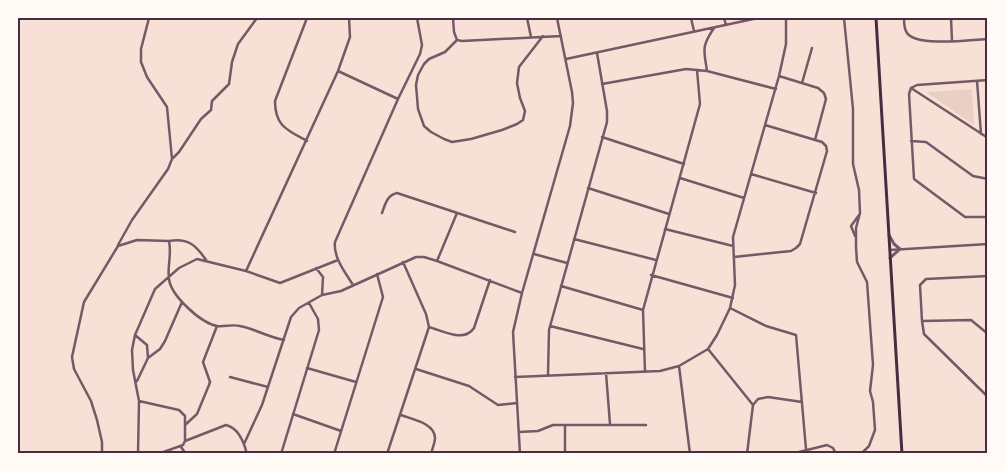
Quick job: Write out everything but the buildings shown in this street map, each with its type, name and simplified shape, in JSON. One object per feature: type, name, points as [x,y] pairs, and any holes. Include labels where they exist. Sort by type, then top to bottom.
[{"type":"main road","points":[[872,18],[876,20],[902,453]]},
{"type":"street","points":[[149,18],[140,49],[141,62],[147,77],[167,106],[172,159]]},
{"type":"street","points":[[102,454],[100,431],[96,415],[91,401],[74,369],[72,357],[84,302],[132,220],[168,169],[172,159],[179,152],[201,119],[211,110],[212,101],[229,84],[232,62],[238,44],[257,18]]},
{"type":"street","points":[[307,141],[286,129],[279,122],[275,101],[308,18]]},
{"type":"street","points":[[246,271],[338,72],[350,37],[349,18]]},
{"type":"street","points":[[353,285],[338,260],[334,246],[398,99],[422,50],[422,40],[417,18]]},
{"type":"street","points":[[453,18],[454,32],[457,40]]},
{"type":"street","points":[[527,18],[531,37]]},
{"type":"street","points":[[520,454],[513,332],[522,292],[570,126],[572,112],[572,92],[557,18]]},
{"type":"street","points":[[691,18],[694,32]]},
{"type":"street","points":[[724,18],[726,25]]},
{"type":"street","points":[[566,59],[758,18]]},
{"type":"street","points":[[515,377],[644,372],[672,368],[708,349],[717,335],[733,298],[735,285],[733,237],[780,76],[786,44],[786,18]]},
{"type":"street","points":[[844,18],[853,109],[853,164],[859,190],[860,213],[855,237],[857,262],[867,288],[874,365],[870,391],[873,402],[875,430],[870,446],[861,454]]},
{"type":"street","points":[[904,18],[907,33],[914,39],[952,41],[988,39]]},
{"type":"street","points":[[951,18],[952,41]]},
{"type":"street","points":[[707,71],[703,48],[714,27]]},
{"type":"street","points":[[543,36],[517,72],[518,91],[525,111],[523,120],[502,130],[471,139],[452,142],[430,132],[424,126],[418,109],[416,85],[418,75],[428,59],[449,49],[457,40],[543,36],[561,36]]},
{"type":"street","points":[[802,83],[812,48]]},
{"type":"street","points":[[548,375],[548,335],[550,326],[607,116],[597,53]]},
{"type":"street","points":[[602,84],[681,69],[707,71],[776,89]]},
{"type":"street","points":[[644,372],[643,310],[700,104],[697,70]]},
{"type":"street","points":[[338,72],[398,99]]},
{"type":"street","points":[[780,76],[822,90],[825,96],[815,140]]},
{"type":"street","points":[[988,80],[917,85],[911,88],[909,94],[913,175],[917,183],[965,217],[988,217]]},
{"type":"street","points":[[977,81],[981,134]]},
{"type":"street","points":[[911,88],[988,138]]},
{"type":"street","points":[[734,257],[791,251],[800,244],[827,151],[826,146],[822,142],[765,125]]},
{"type":"street","points":[[602,137],[684,164]]},
{"type":"street","points":[[911,140],[926,142],[973,176],[988,179]]},
{"type":"street","points":[[751,174],[816,193]]},
{"type":"street","points":[[680,178],[744,198]]},
{"type":"street","points":[[588,188],[669,214]]},
{"type":"street","points":[[382,214],[388,198],[392,194],[397,193],[515,232]]},
{"type":"street","points":[[437,261],[457,213]]},
{"type":"street","points":[[665,229],[733,246]]},
{"type":"street","points":[[889,235],[894,244],[900,249]]},
{"type":"street","points":[[574,239],[656,260]]},
{"type":"street","points":[[118,246],[137,240],[180,240],[191,244],[200,251],[206,261]]},
{"type":"street","points":[[168,241],[170,284],[182,302],[203,319],[217,326],[239,326],[284,340]]},
{"type":"street","points":[[890,250],[988,244]]},
{"type":"street","points":[[890,258],[900,249]]},
{"type":"street","points":[[534,254],[567,264]]},
{"type":"street","points":[[244,444],[268,387],[291,317],[299,308],[309,302],[322,295],[341,291],[416,257],[437,261],[522,292]]},
{"type":"street","points":[[138,454],[140,401],[132,360],[135,335],[152,294],[169,276],[192,260],[197,259],[246,271],[280,283],[338,260]]},
{"type":"street","points":[[387,454],[428,327],[426,314],[403,262]]},
{"type":"street","points":[[316,268],[323,277],[322,295]]},
{"type":"street","points":[[334,454],[383,297],[378,274]]},
{"type":"street","points":[[652,275],[733,298]]},
{"type":"street","points":[[988,276],[923,280],[920,284],[923,332],[988,397]]},
{"type":"street","points":[[428,327],[461,336],[469,334],[474,328],[490,280]]},
{"type":"street","points":[[561,286],[643,310]]},
{"type":"street","points":[[136,381],[148,358],[163,346],[182,302]]},
{"type":"street","points":[[281,454],[320,325],[309,302]]},
{"type":"street","points":[[730,308],[766,326],[796,335],[806,449]]},
{"type":"street","points":[[922,321],[968,320],[975,322],[988,334]]},
{"type":"street","points":[[185,425],[197,414],[210,382],[203,362],[217,326]]},
{"type":"street","points":[[550,326],[644,349]]},
{"type":"street","points":[[135,335],[147,345],[148,358]]},
{"type":"street","points":[[708,349],[753,405]]},
{"type":"street","points":[[679,366],[690,454]]},
{"type":"street","points":[[307,368],[356,382]]},
{"type":"street","points":[[416,369],[469,386],[498,404],[517,402]]},
{"type":"street","points":[[606,373],[610,424]]},
{"type":"street","points":[[230,377],[268,387]]},
{"type":"street","points":[[747,454],[753,405],[758,399],[768,397],[802,402]]},
{"type":"street","points":[[140,401],[182,412],[185,416],[185,441],[181,447],[158,454]]},
{"type":"street","points":[[293,414],[341,431]]},
{"type":"street","points":[[401,415],[429,426],[433,430],[435,437],[431,454]]},
{"type":"street","points":[[185,441],[226,425],[238,432],[247,454]]},
{"type":"street","points":[[519,432],[538,431],[551,425],[646,425]]},
{"type":"street","points":[[565,426],[565,454]]},
{"type":"street","points":[[791,454],[806,449],[831,446],[836,454]]},
{"type":"street","points":[[181,447],[186,454]]},
{"type":"shaded area","points":[[972,89],[974,125],[926,92]]}]
